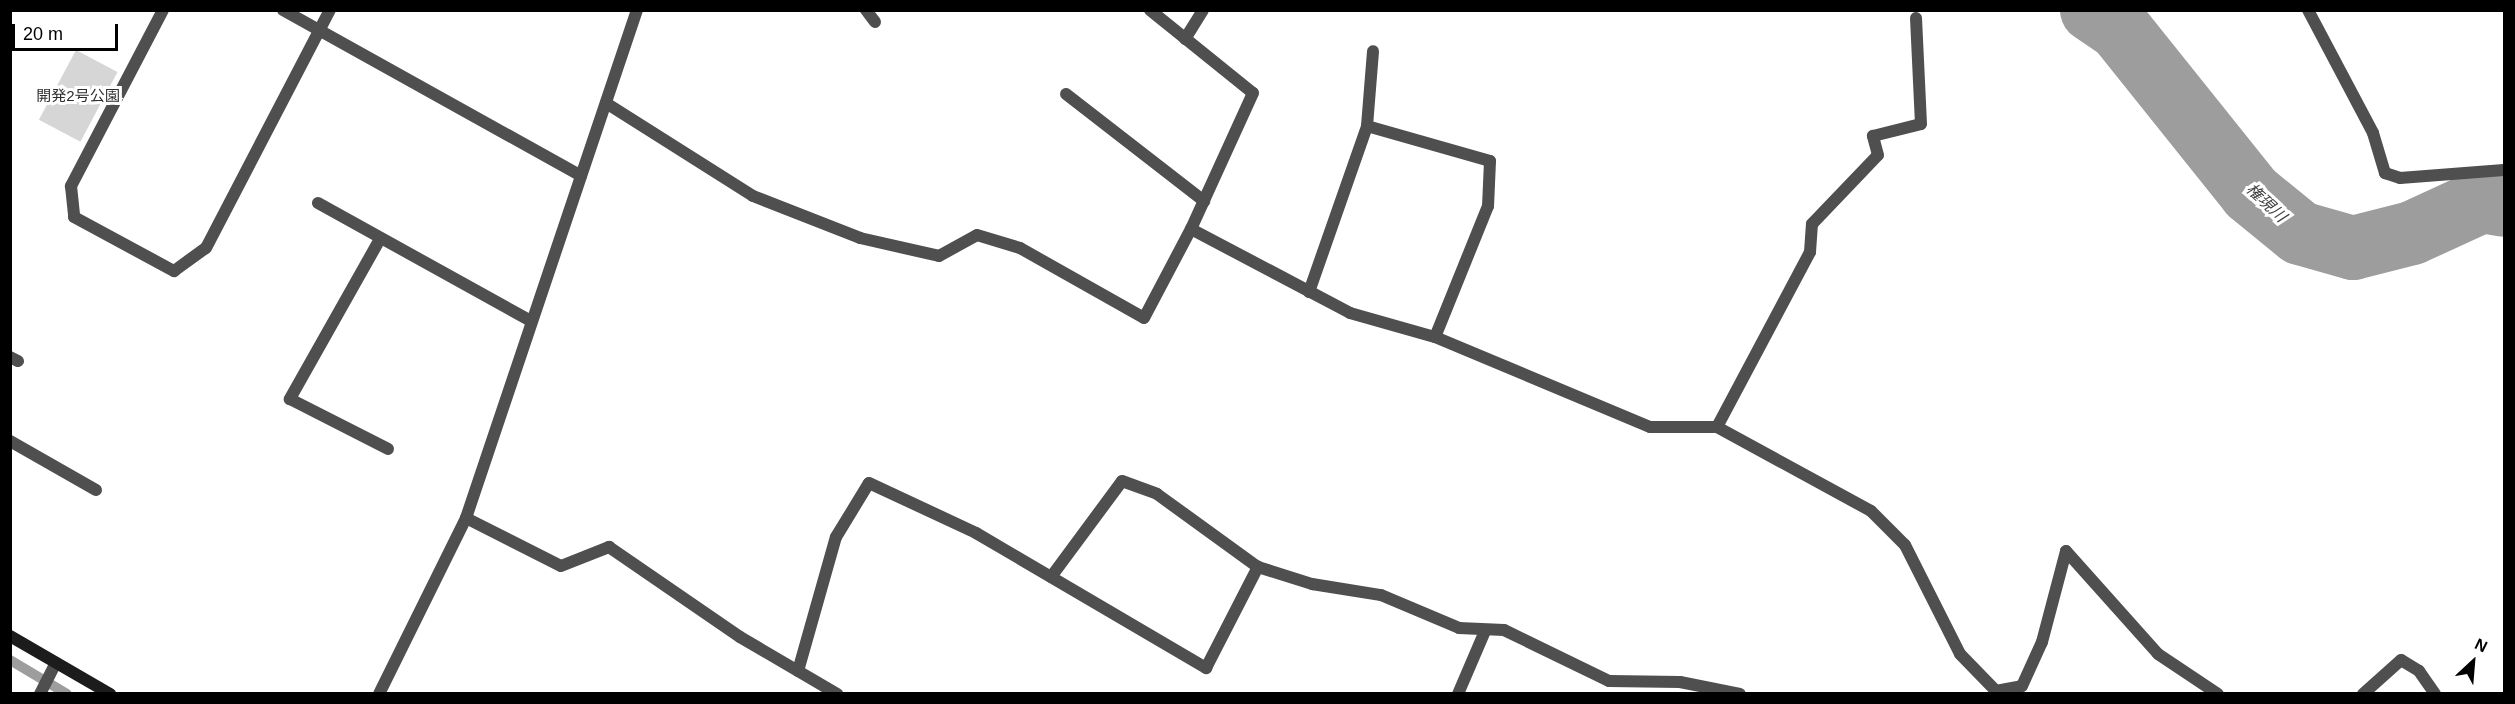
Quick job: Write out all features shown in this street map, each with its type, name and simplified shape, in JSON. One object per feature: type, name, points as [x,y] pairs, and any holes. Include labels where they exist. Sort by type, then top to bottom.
[{"type":"street","points":[[163,10],[71,186],[74,217],[174,271],[206,248],[330,10]]},
{"type":"street","points":[[283,10],[581,176]]},
{"type":"street","points":[[379,693],[466,518],[637,10]]},
{"type":"street","points":[[866,10],[875,22]]},
{"type":"street","points":[[606,103],[753,196],[860,238],[939,256],[977,235],[1020,248],[1144,318],[1191,229],[1252,93],[1150,10]]},
{"type":"street","points":[[1185,39],[1203,10]]},
{"type":"street","points":[[2308,10],[2373,133],[2385,173],[2400,178],[2505,170]]},
{"type":"street","points":[[1717,427],[1810,252],[1812,224],[1878,155],[1873,136],[1921,124],[1916,18]]},
{"type":"street","points":[[1309,292],[1367,126],[1373,51]]},
{"type":"street","points":[[1066,94],[1204,201]]},
{"type":"street","points":[[1367,126],[1490,161],[1488,206],[1435,337]]},
{"type":"street","points":[[318,203],[531,321]]},
{"type":"street","points":[[1191,229],[1350,313],[1435,337],[1650,427],[1717,427],[1871,511],[1905,545],[1960,654],[1995,691],[2020,690],[2042,642],[2066,551],[2158,654],[2218,693]]},
{"type":"street","points":[[380,239],[290,399],[388,449]]},
{"type":"street","points":[[10,441],[96,490]]},
{"type":"street","points":[[1051,577],[1122,481],[1157,494],[1258,567],[1312,584],[1381,595],[1459,628],[1485,632],[1504,630],[1609,681],[1680,682],[1740,693]]},
{"type":"street","points":[[798,670],[836,537],[869,483],[976,533],[1206,668],[1258,567]]},
{"type":"street","points":[[466,518],[561,566],[609,547],[837,693]]},
{"type":"street","points":[[1458,693],[1485,632]]},
{"type":"street","points":[[10,636],[110,693]]},
{"type":"street","points":[[2363,693],[2401,660],[2419,671],[2435,693]]},
{"type":"street","points":[[40,693],[56,663]]},
{"type":"green space","name":"開発2号公園","points":[[76,50],[117,72],[80,142],[39,120]]},
{"type":"waterway","name":"権現川","points":[[2092,10],[2119,28],[2251,193],[2300,233],[2353,248],[2412,233],[2482,201],[2504,205]]},
{"type":"waterway","points":[[10,660],[67,694]]}]
